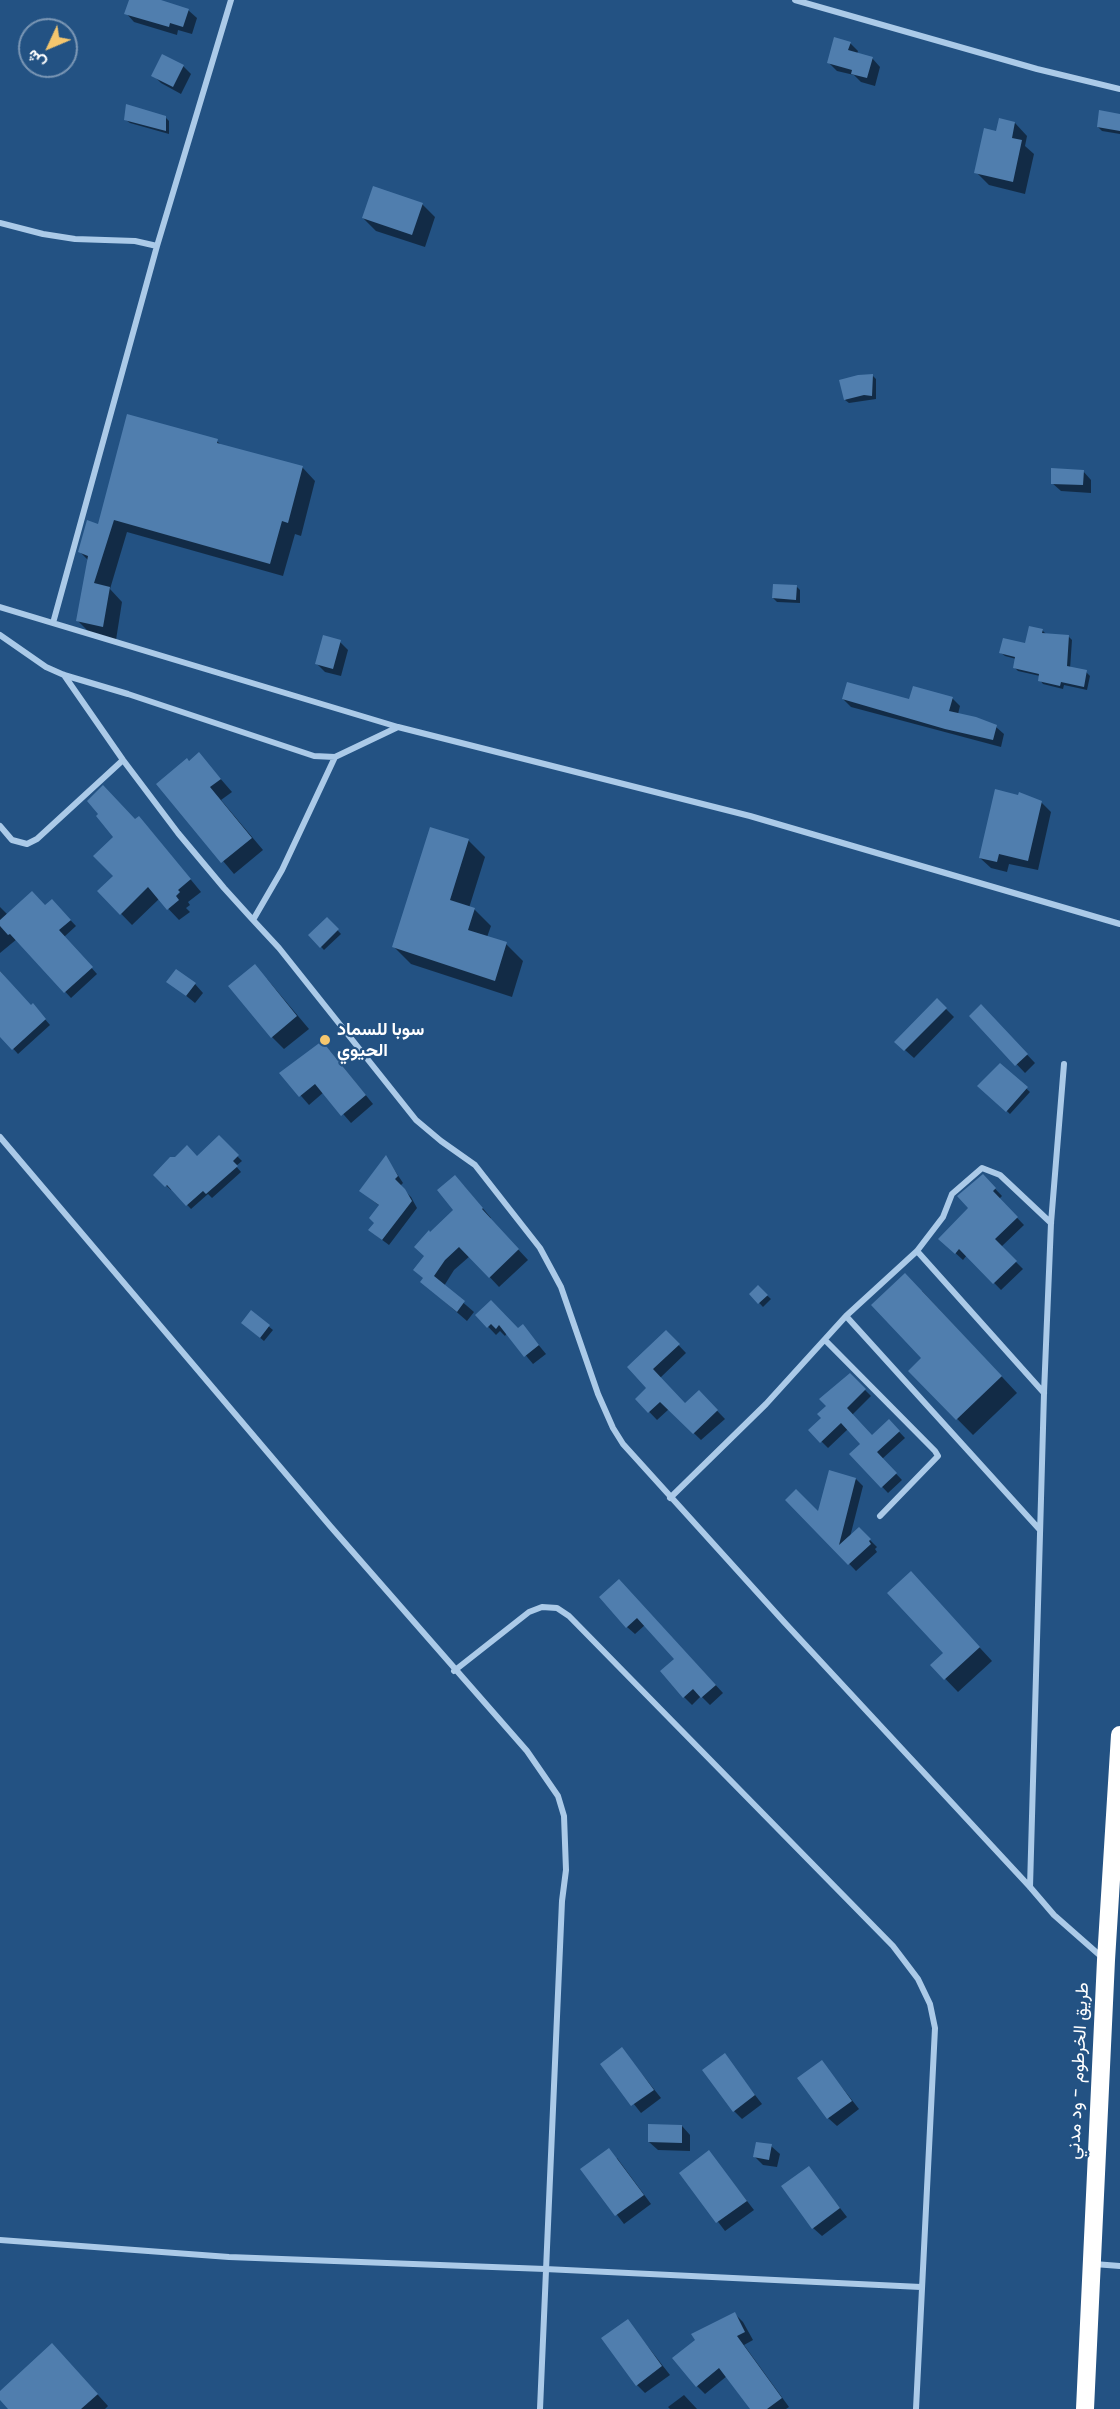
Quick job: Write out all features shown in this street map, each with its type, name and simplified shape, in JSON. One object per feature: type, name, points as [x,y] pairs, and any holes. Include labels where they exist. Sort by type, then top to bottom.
[{"type":"highway","name":"طريق الخرطوم - ود مدني","points":[[1085,2409],[1106,1960],[1120,1735]]},
{"type":"street","points":[[53,623],[157,246],[231,0]]},
{"type":"street","points":[[795,0],[1037,69],[1120,89]]},
{"type":"street","points":[[0,223],[43,234],[135,241],[157,246]]},
{"type":"street","points":[[0,607],[398,726],[750,816],[1120,924]]},
{"type":"street","points":[[0,635],[46,667],[64,675],[314,756],[335,757],[398,726]]},
{"type":"street","points":[[64,675],[123,760],[178,833],[279,948],[416,1120],[475,1165],[540,1248],[567,1301],[598,1394],[623,1444],[1054,1915],[1106,1960]]},
{"type":"street","points":[[253,920],[282,870],[335,757]]},
{"type":"street","points":[[0,826],[12,840],[27,844],[37,839],[123,760]]},
{"type":"street","points":[[1030,1887],[1051,1223],[1064,1064]]},
{"type":"street","points":[[0,1137],[454,1671],[527,1751],[558,1796],[564,1816],[566,1870],[562,1901],[540,2409]]},
{"type":"street","points":[[670,1498],[766,1404],[846,1316],[918,1251],[942,1217],[952,1194],[982,1168],[1000,1175],[1051,1223]]},
{"type":"street","points":[[918,1251],[1044,1393]]},
{"type":"street","points":[[846,1316],[1041,1531]]},
{"type":"street","points":[[825,1340],[935,1450],[938,1456],[880,1516]]},
{"type":"street","points":[[454,1671],[529,1612],[542,1607],[557,1608],[569,1616],[893,1946],[918,1979],[930,2004],[935,2028],[916,2409]]},
{"type":"street","points":[[0,2240],[230,2257],[921,2287]]},
{"type":"street","points":[[1091,2263],[1120,2266]]},
{"type":"building","points":[[129,0],[161,0],[189,9],[183,27],[170,23],[169,27],[124,14]]},
{"type":"building","points":[[834,37],[851,42],[848,50],[873,57],[867,78],[851,74],[852,70],[827,63]]},
{"type":"building","points":[[162,54],[184,65],[173,87],[151,76]]},
{"type":"building","points":[[126,104],[166,116],[166,131],[124,120]]},
{"type":"building","points":[[1099,110],[1120,114],[1120,131],[1097,127]]},
{"type":"building","points":[[999,118],[1015,122],[1012,138],[1022,140],[1013,182],[974,173],[984,128],[996,131]]},
{"type":"building","points":[[373,186],[423,203],[412,235],[362,218]]},
{"type":"building","points":[[873,374],[872,396],[864,395],[844,400],[839,380]]},
{"type":"building","points":[[127,414],[218,439],[217,443],[303,466],[288,523],[282,521],[270,564],[114,520],[94,583],[110,587],[103,627],[76,621],[88,556],[78,552],[87,520],[98,524]]},
{"type":"building","points":[[1051,468],[1084,470],[1083,485],[1051,484]]},
{"type":"building","points":[[773,584],[797,585],[796,600],[772,598]]},
{"type":"building","points":[[1029,626],[1043,629],[1042,633],[1069,635],[1067,666],[1087,670],[1084,687],[1061,682],[1060,686],[1038,681],[1039,674],[1013,668],[1015,657],[999,653],[1003,638],[1025,643]]},
{"type":"building","points":[[323,635],[341,640],[333,669],[315,664]]},
{"type":"building","points":[[847,682],[909,699],[913,686],[953,697],[949,711],[997,725],[993,740],[945,729],[842,699]]},
{"type":"building","points":[[199,752],[221,779],[210,787],[252,838],[221,863],[156,784],[187,758],[189,761]]},
{"type":"building","points":[[103,785],[135,819],[139,816],[191,879],[178,890],[180,892],[176,896],[179,900],[167,910],[148,887],[120,915],[97,891],[113,876],[93,856],[113,837],[87,801]]},
{"type":"building","points":[[995,789],[1018,795],[1019,792],[1042,801],[1028,861],[999,854],[997,862],[979,858]]},
{"type":"building","points":[[430,827],[469,839],[450,900],[475,908],[468,930],[507,942],[495,981],[392,947]]},
{"type":"building","points":[[32,891],[45,905],[52,899],[71,920],[59,930],[93,967],[64,993],[0,926],[0,920]]},
{"type":"building","points":[[327,917],[339,929],[320,948],[308,935]]},
{"type":"building","points":[[255,964],[297,1016],[271,1038],[228,986]]},
{"type":"building","points":[[176,969],[196,983],[186,996],[166,982]]},
{"type":"building","points":[[0,971],[46,1019],[12,1050],[0,1037]]},
{"type":"building","points":[[937,998],[947,1008],[904,1051],[894,1042]]},
{"type":"building","points":[[981,1004],[1028,1054],[1015,1066],[969,1016]]},
{"type":"building","points":[[322,1041],[366,1095],[341,1116],[315,1084],[299,1097],[279,1073]]},
{"type":"building","points":[[1000,1063],[1028,1087],[1006,1112],[977,1086]]},
{"type":"building","points":[[219,1135],[239,1155],[233,1161],[238,1166],[206,1194],[203,1191],[186,1206],[167,1185],[165,1187],[153,1175],[170,1157],[175,1157],[187,1145],[197,1156]]},
{"type":"building","points":[[386,1155],[398,1176],[395,1179],[412,1201],[382,1240],[368,1230],[374,1223],[369,1218],[379,1205],[359,1191]]},
{"type":"building","points":[[983,1174],[996,1188],[993,1191],[1018,1217],[995,1239],[1017,1261],[993,1284],[959,1249],[955,1254],[938,1239],[968,1208],[957,1196]]},
{"type":"building","points":[[455,1175],[482,1209],[519,1249],[489,1278],[459,1247],[445,1260],[434,1276],[465,1301],[457,1312],[420,1282],[423,1278],[413,1270],[424,1256],[414,1247],[429,1230],[430,1232],[453,1210],[437,1190]]},
{"type":"building","points":[[905,1273],[1002,1376],[956,1420],[908,1371],[921,1358],[871,1305]]},
{"type":"building","points":[[758,1285],[768,1295],[758,1304],[749,1294]]},
{"type":"building","points":[[491,1300],[518,1328],[523,1324],[539,1345],[524,1357],[499,1325],[496,1329],[491,1324],[487,1328],[475,1315]]},
{"type":"building","points":[[251,1310],[270,1325],[260,1338],[241,1323]]},
{"type":"building","points":[[666,1330],[680,1344],[653,1369],[685,1403],[699,1390],[718,1410],[693,1434],[660,1402],[648,1413],[635,1399],[646,1388],[627,1367]]},
{"type":"building","points":[[850,1373],[866,1389],[847,1408],[872,1435],[889,1419],[900,1431],[877,1452],[897,1473],[881,1488],[849,1454],[860,1444],[841,1423],[820,1443],[808,1430],[821,1418],[817,1414],[826,1406],[819,1399]]},
{"type":"building","points":[[829,1470],[856,1478],[839,1545],[859,1527],[871,1539],[869,1541],[871,1544],[848,1565],[785,1500],[796,1489],[818,1511]]},
{"type":"building","points":[[911,1571],[980,1647],[944,1680],[930,1665],[943,1653],[887,1593]]},
{"type":"building","points":[[619,1579],[716,1685],[701,1698],[693,1689],[683,1698],[660,1671],[674,1659],[637,1618],[626,1628],[599,1597]]},
{"type":"building","points":[[622,2047],[654,2090],[631,2106],[600,2064]]},
{"type":"building","points":[[725,2053],[755,2095],[733,2112],[702,2070]]},
{"type":"building","points":[[822,2060],[852,2101],[827,2119],[797,2078]]},
{"type":"building","points":[[648,2124],[682,2125],[682,2143],[648,2142]]},
{"type":"building","points":[[756,2142],[772,2144],[769,2160],[753,2157]]},
{"type":"building","points":[[609,2148],[644,2195],[615,2216],[580,2169]]},
{"type":"building","points":[[709,2150],[747,2201],[716,2223],[679,2173]]},
{"type":"building","points":[[809,2166],[840,2208],[812,2229],[781,2186]]},
{"type":"building","points":[[735,2312],[745,2332],[737,2336],[782,2398],[767,2409],[750,2409],[719,2368],[696,2387],[672,2358],[695,2340],[691,2334]]},
{"type":"building","points":[[628,2319],[662,2366],[636,2386],[601,2338]]},
{"type":"building","points":[[52,2343],[98,2394],[81,2409],[8,2409],[0,2400],[0,2391]]},
{"type":"place","name":"سوبا للسماد الحيوي","points":[[325,1040]]}]
